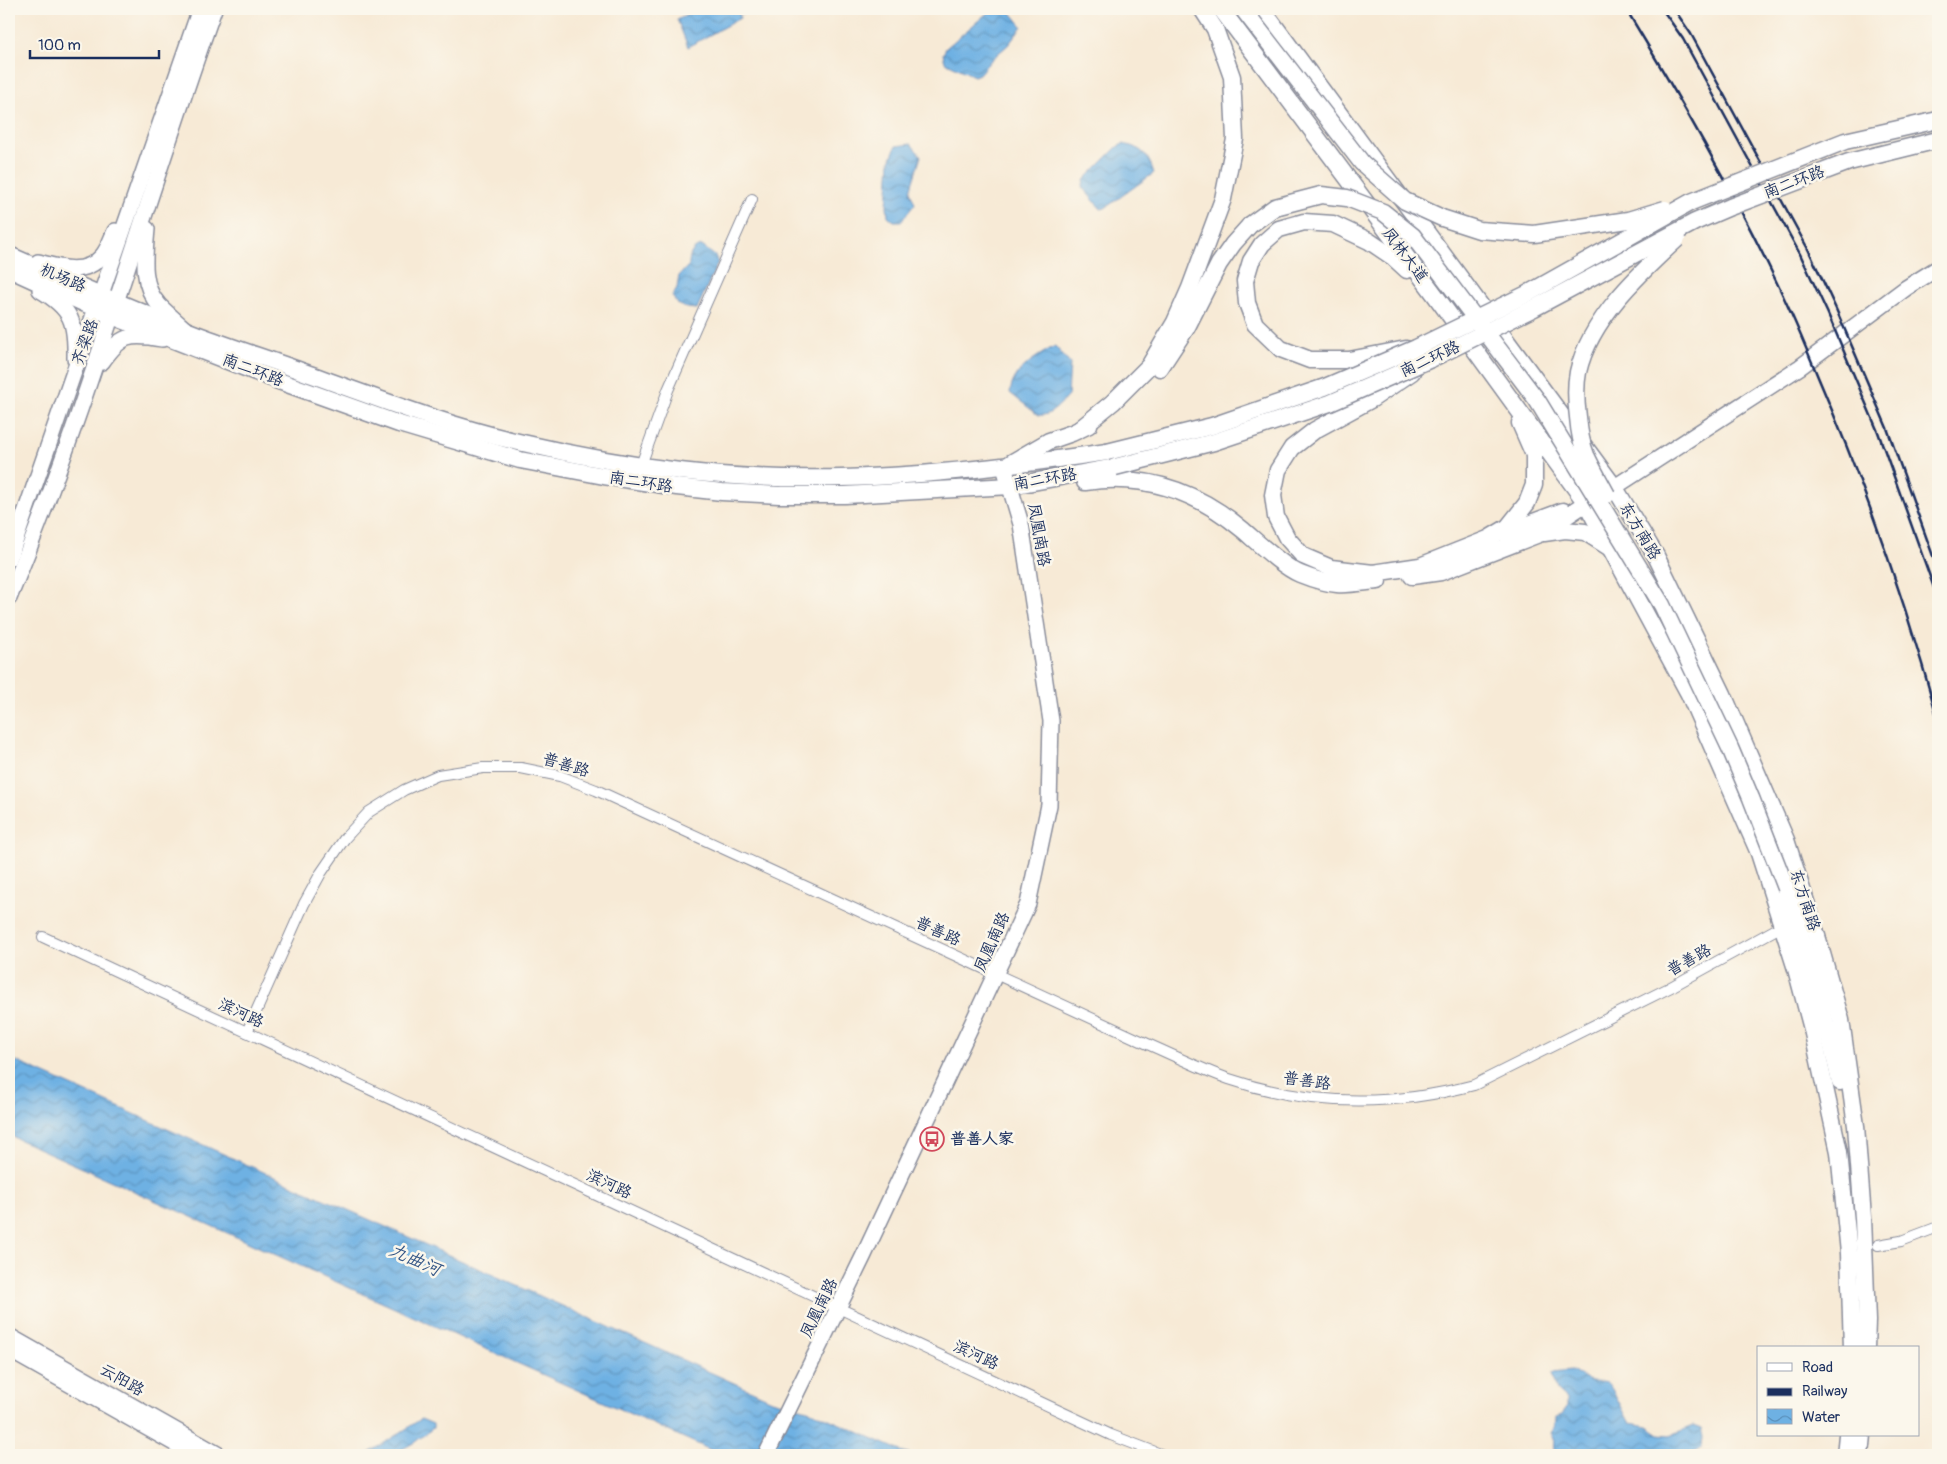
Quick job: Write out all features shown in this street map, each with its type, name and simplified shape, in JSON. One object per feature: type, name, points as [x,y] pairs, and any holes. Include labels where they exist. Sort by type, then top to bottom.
[{"type":"main road","points":[[1181,324],[1190,288],[1223,199],[1235,139],[1232,77],[1215,30],[1202,9]]},
{"type":"main road","name":"凤林大道","points":[[1221,9],[1435,295],[1586,503]]},
{"type":"main road","points":[[1244,9],[1362,163],[1405,201],[1442,218],[1479,230],[1534,234],[1628,220],[1692,202]]},
{"type":"main road","name":"凤林大道","points":[[1262,9],[1615,488]]},
{"type":"main road","name":"南二环路","points":[[469,437],[523,444],[680,471],[782,478],[904,476],[1004,467],[1107,452],[1221,422],[1325,387],[1416,348],[1527,294],[1692,202],[1845,141],[1938,120]]},
{"type":"main road","name":"南二环路","points":[[115,309],[184,336],[404,408],[520,460],[604,476],[722,492],[779,495],[844,495],[1011,486],[1115,467],[1214,442],[1330,404],[1431,359],[1534,308],[1695,222],[1849,162],[1938,140]]},
{"type":"main road","points":[[1004,467],[1049,441],[1080,429],[1118,410],[1158,372],[1181,324],[1219,264],[1250,224],[1275,207],[1321,195],[1347,198],[1383,212],[1413,236],[1537,400],[1662,605]]},
{"type":"main road","points":[[1416,348],[1349,360],[1310,360],[1280,349],[1255,324],[1247,303],[1244,281],[1251,261],[1262,244],[1279,229],[1304,222],[1333,224],[1369,241],[1394,258],[1435,295]]},
{"type":"main road","points":[[1695,222],[1656,258],[1611,307],[1592,336],[1578,371],[1576,399],[1578,427],[1586,454],[1662,605],[1752,798],[1786,888],[1804,944],[1832,1048],[1858,1165]]},
{"type":"main road","name":"机场路","points":[[9,254],[115,309]]},
{"type":"main road","name":"机场路","points":[[9,270],[99,301]]},
{"type":"main road","points":[[1431,359],[1372,399],[1315,430],[1292,448],[1278,470],[1272,494],[1276,517],[1287,538],[1304,556],[1331,568],[1373,573],[1420,566],[1586,503]]},
{"type":"main road","points":[[1488,539],[1508,527],[1527,503],[1534,485],[1534,456],[1508,396]]},
{"type":"main road","points":[[1011,486],[1057,485],[1096,480],[1136,480],[1178,489],[1202,500],[1228,517],[1266,550],[1299,574],[1336,584],[1381,581],[1441,572],[1539,534],[1586,503]]},
{"type":"main road","name":"东方南路","points":[[1615,488],[1656,556],[1723,694],[1786,840],[1817,936],[1841,1020],[1856,1126],[1863,1218],[1867,1321],[1866,1346]]},
{"type":"main road","name":"东方南路","points":[[1586,503],[1690,694],[1759,853],[1796,969],[1812,1029],[1839,1152],[1850,1253],[1852,1346]]},
{"type":"main road","points":[[1539,534],[1565,530],[1585,532],[1613,550]]},
{"type":"main road","points":[[1845,1455],[1847,1436]]},
{"type":"main road","points":[[1860,1455],[1862,1436]]},
{"type":"street","name":"齐梁路","points":[[9,598],[29,549],[115,309],[142,202],[200,9]]},
{"type":"street","name":"齐梁路","points":[[9,559],[99,301],[142,202],[214,9]]},
{"type":"street","points":[[642,464],[668,390],[752,199]]},
{"type":"street","points":[[9,254],[64,269],[78,270],[94,264],[104,255],[120,222],[142,202]]},
{"type":"street","points":[[142,202],[146,281],[157,303],[184,336]]},
{"type":"street","points":[[1586,503],[1615,488],[1800,367],[1906,288],[1938,268]]},
{"type":"street","points":[[9,270],[59,301],[69,313],[75,334],[75,372]]},
{"type":"street","points":[[90,380],[112,347],[127,336],[184,336]]},
{"type":"street","name":"凤凰南路","points":[[766,1455],[997,975],[1028,904],[1049,805],[1051,722],[1021,524],[1004,467]]},
{"type":"street","name":"普善路","points":[[247,1032],[304,904],[321,873],[345,838],[370,812],[404,790],[438,775],[483,768],[521,768],[560,776],[596,790],[1152,1046],[1228,1079],[1264,1090],[1304,1098],[1345,1102],[1396,1100],[1440,1095],[1474,1086],[1669,988],[1782,926]]},
{"type":"street","name":"滨河路","points":[[42,937],[1112,1436],[1163,1455]]},
{"type":"street","points":[[1878,1245],[1901,1241],[1938,1227]]},
{"type":"street","name":"云阳路","points":[[9,1336],[219,1455]]},
{"type":"street","name":"云阳路","points":[[9,1350],[195,1455]]},
{"type":"water","points":[[698,9],[740,9],[743,13],[739,14],[740,18],[688,47],[677,19]]},
{"type":"water","points":[[992,9],[1008,9],[1022,26],[1009,44],[979,74],[974,76],[945,62],[943,54],[946,48]]},
{"type":"water","points":[[911,144],[921,156],[910,191],[915,204],[901,221],[894,221],[888,216],[887,206],[890,161],[896,146]]},
{"type":"water","points":[[1123,144],[1144,153],[1154,173],[1101,209],[1082,187],[1085,179],[1117,147]]},
{"type":"water","points":[[702,246],[715,256],[718,262],[697,309],[685,308],[677,303],[672,296],[677,288],[679,276],[689,265],[692,252]]},
{"type":"water","points":[[1055,346],[1070,364],[1068,396],[1051,412],[1038,415],[1010,393],[1012,385],[1021,370]]},
{"type":"water","name":"九曲河","points":[[9,1058],[772,1400],[811,1411],[910,1455],[722,1455],[9,1135]]},
{"type":"water","points":[[1572,1371],[1590,1381],[1602,1381],[1609,1384],[1630,1423],[1647,1426],[1659,1434],[1670,1435],[1693,1426],[1701,1429],[1703,1437],[1702,1447],[1691,1455],[1561,1455],[1554,1452],[1555,1440],[1551,1433],[1555,1427],[1556,1417],[1562,1415],[1567,1407],[1567,1400],[1557,1391],[1552,1373]]},
{"type":"water","points":[[421,1419],[433,1424],[433,1428],[415,1442],[392,1455],[366,1455]]},
{"type":"railway","points":[[1626,9],[1724,178],[1783,295],[1836,419],[1869,504],[1899,590],[1938,720]]},
{"type":"railway","points":[[1662,9],[1683,39],[1800,254],[1828,314],[1878,432],[1938,599]]},
{"type":"railway","points":[[1674,9],[1691,34],[1808,249],[1887,428],[1938,570]]},
{"type":"place","name":"普善人家","points":[[932,1139]]}]
